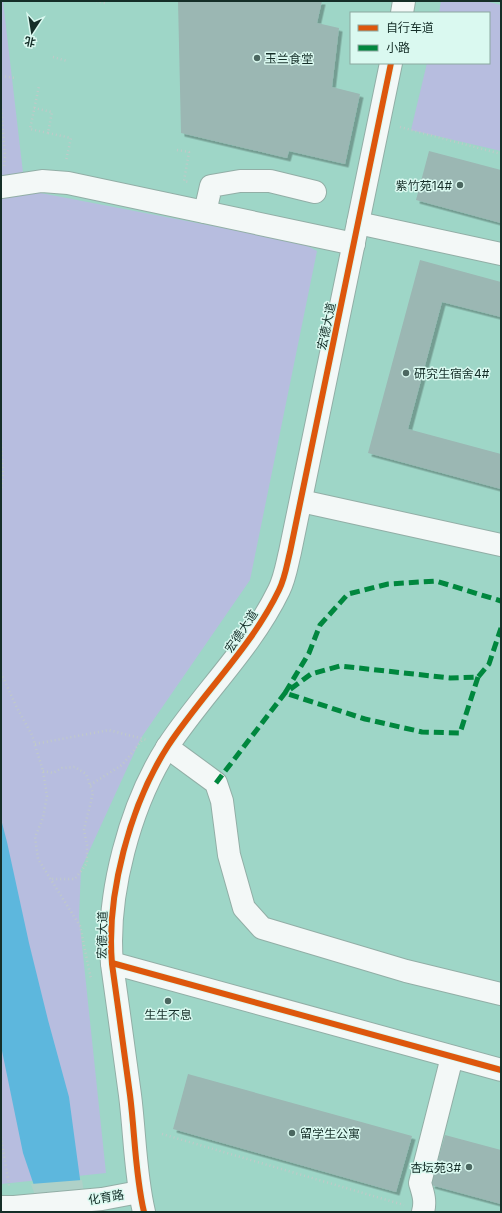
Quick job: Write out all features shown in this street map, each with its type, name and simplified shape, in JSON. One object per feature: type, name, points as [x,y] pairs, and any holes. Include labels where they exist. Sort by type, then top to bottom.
[{"type":"street","points":[[402,12],[404,1]]},
{"type":"street","name":"宏德大道","points":[[142,1202],[132,1112],[112,963],[112,914],[115,888],[132,825],[142,795],[151,775],[167,747],[194,710],[247,644],[280,588],[290,552],[391,64]]},
{"type":"street","points":[[3,186],[42,181],[61,182],[205,212],[501,254]]},
{"type":"street","points":[[205,212],[211,186],[240,181],[270,182],[315,192]]},
{"type":"street","points":[[300,501],[501,545]]},
{"type":"street","points":[[167,747],[216,783],[222,801],[230,855],[244,908],[262,928],[406,971],[501,994]]},
{"type":"street","points":[[112,963],[501,1070]]},
{"type":"street","points":[[423,1211],[425,1203],[424,1194],[420,1183],[452,1057]]},
{"type":"street","name":"化育路","points":[[11,1207],[102,1199],[142,1202]]},
{"type":"path","points":[[96,1],[104,3]]},
{"type":"path","points":[[53,57],[67,61]]},
{"type":"path","points":[[1,76],[15,78]]},
{"type":"path","points":[[39,86],[30,129],[71,138],[61,182]]},
{"type":"path","points":[[1,105],[5,155],[3,186]]},
{"type":"path","points":[[34,108],[52,112],[48,133]]},
{"type":"path","points":[[400,127],[501,154]]},
{"type":"path","points":[[177,150],[189,152],[184,181],[211,186]]},
{"type":"path","points":[[1,439],[3,476],[1,491]]},
{"type":"path","points":[[1,673],[17,708],[32,735],[44,771],[48,796],[43,818],[35,837],[38,859],[80,926],[91,983]]},
{"type":"path","points":[[35,744],[109,730],[168,746],[167,747]]},
{"type":"path","points":[[90,785],[122,765],[144,739]]},
{"type":"path","points":[[44,771],[53,774],[62,768],[75,767],[86,774],[93,793],[84,830],[87,845],[87,863],[75,878],[50,879]]},
{"type":"path","points":[[162,1134],[423,1211]]},
{"type":"path","points":[[1,1137],[10,1189],[11,1207]]},
{"type":"shaded area","points":[[1,1],[501,1],[501,1212],[1,1212]]},
{"type":"shaded area","points":[[1,1],[3,1],[25,190],[302,243],[317,251],[250,580],[141,738],[81,869],[79,917],[106,1173],[1,1184]]},
{"type":"shaded area","points":[[441,1],[485,1],[501,5],[501,151],[411,130],[427,64],[490,64],[490,12],[439,12]]},
{"type":"water","points":[[1,819],[29,943],[69,1097],[82,1194],[43,1212],[23,1153],[1,1046]]},
{"type":"pier","points":[[82,1180],[89,1212],[41,1212],[31,1184]]},
{"type":"building","name":"玉兰食堂","points":[[178,1],[322,1],[317,23],[339,28],[332,87],[360,94],[345,164],[289,151],[287,158],[181,133]]},
{"type":"building","name":"紫竹苑14#","points":[[429,151],[501,170],[501,223],[416,200]]},
{"type":"building","name":"研究生宿舍4#","points":[[420,260],[501,282],[501,317],[442,302],[408,429],[501,454],[501,489],[368,453]]},
{"type":"building","name":"留学生公寓","points":[[188,1074],[412,1136],[396,1192],[173,1129]]},
{"type":"building","name":"杏坛苑3#","points":[[445,1135],[501,1150],[501,1204],[431,1185]]},
{"type":"marked path","points":[[478,677],[460,733],[422,732],[365,719],[285,693],[309,653],[320,625],[348,594],[388,584],[436,581],[501,601]]},
{"type":"marked path","points":[[216,783],[285,693],[311,674],[340,666],[450,678],[478,677],[489,664],[501,628]]},
{"type":"cycle path","points":[[144,1212],[137,1169],[130,1095],[112,964],[111,937],[117,880],[132,823],[142,795],[154,769],[182,726],[255,631],[268,611],[283,581],[391,64]]},
{"type":"cycle path","points":[[112,963],[501,1070]]},
{"type":"place","name":"玉兰食堂","points":[[257,58]]},
{"type":"place","name":"紫竹苑14#","points":[[460,185]]},
{"type":"place","name":"研究生宿舍4#","points":[[406,373]]},
{"type":"place","name":"生生不息","points":[[168,1001]]},
{"type":"place","name":"留学生公寓","points":[[292,1133]]},
{"type":"place","name":"杏坛苑3#","points":[[469,1167]]}]
